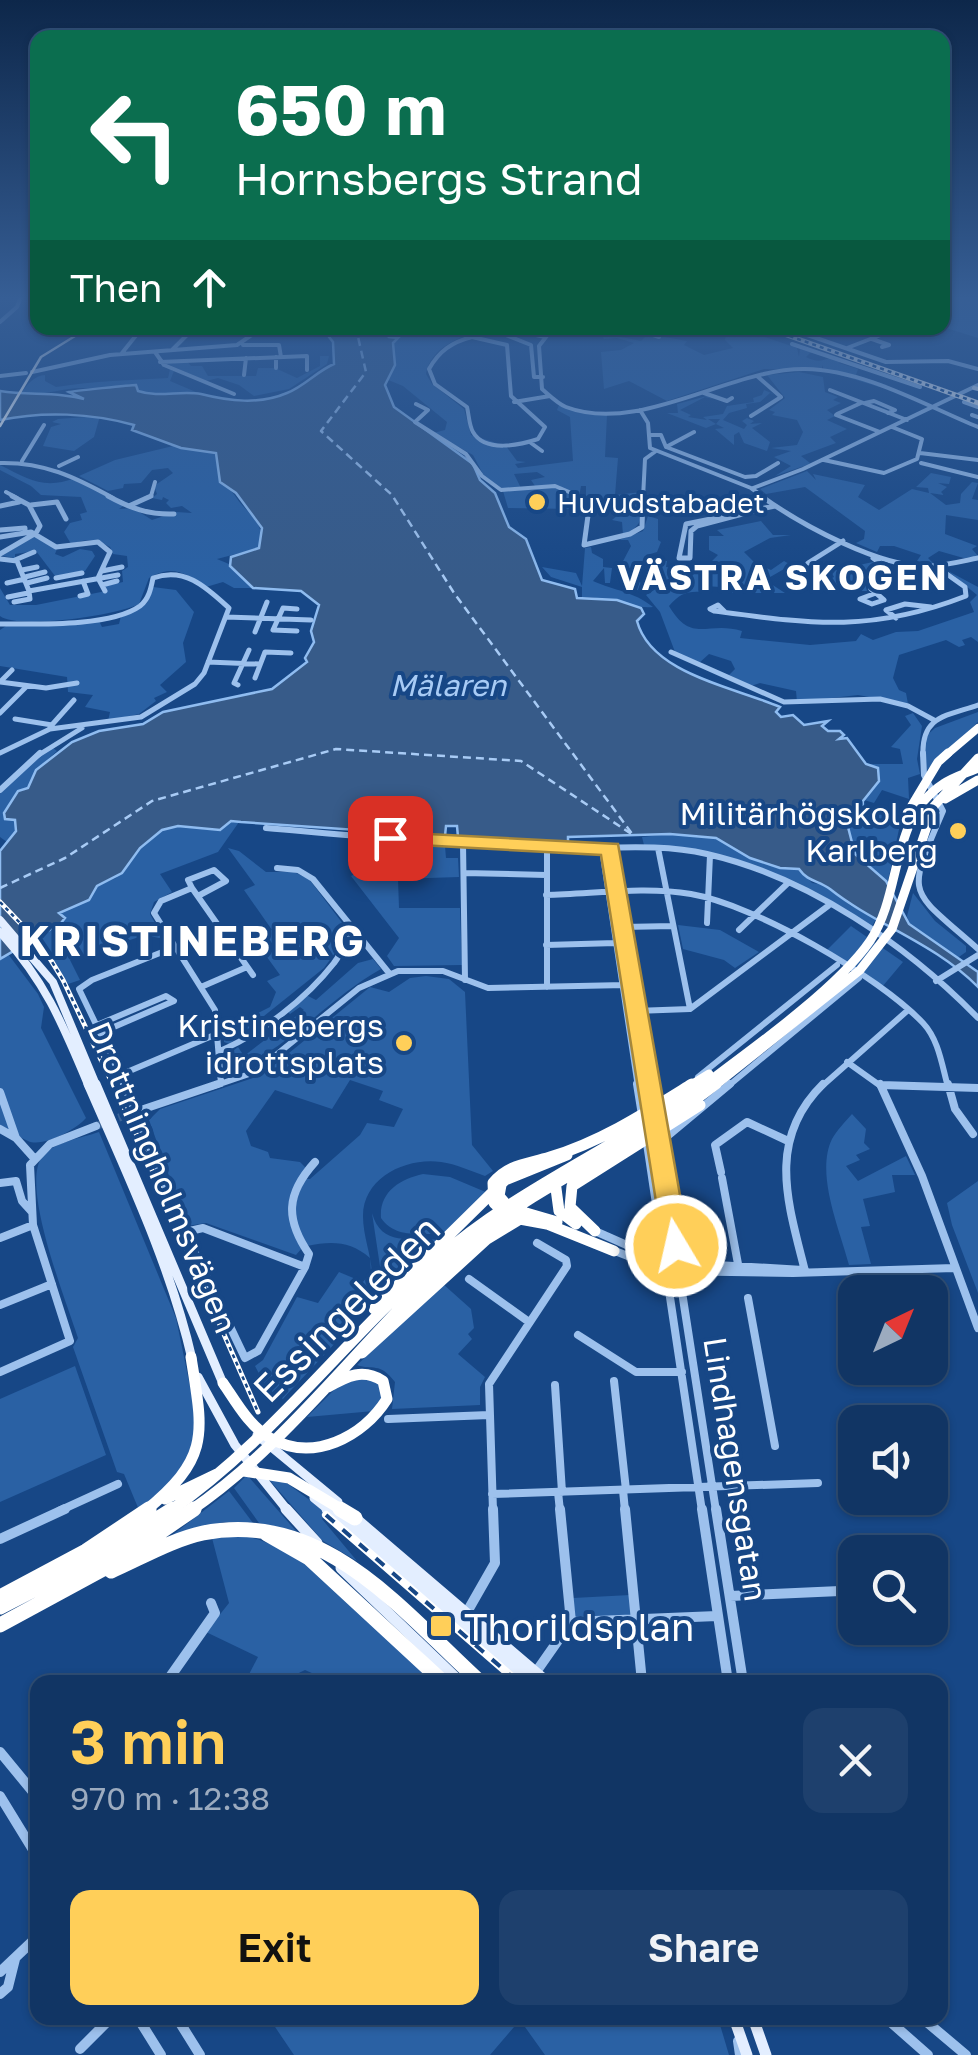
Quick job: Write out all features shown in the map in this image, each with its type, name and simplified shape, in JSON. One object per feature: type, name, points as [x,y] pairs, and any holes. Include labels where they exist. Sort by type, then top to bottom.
[{"type":"highway","points":[[360,1331],[385,1296],[501,1184],[516,1173],[551,1166],[740,1055],[848,967],[871,942],[891,898],[909,811],[938,762],[978,728]]},
{"type":"highway","points":[[566,1218],[567,1196],[575,1182],[685,1117],[736,1070],[860,970],[881,946],[896,920],[937,802],[977,758]]},
{"type":"highway","points":[[906,827],[921,801],[943,783],[978,768]]},
{"type":"highway","points":[[928,819],[940,803],[978,780]]},
{"type":"highway","name":"Essingeleden","points":[[0,1625],[150,1542],[340,1368],[404,1300],[532,1187],[675,1105],[740,1055]]},
{"type":"highway","name":"Essingeleden","points":[[309,1397],[360,1331],[428,1266],[493,1220],[674,1116],[736,1070]]},
{"type":"highway","points":[[587,1142],[555,1156],[510,1167],[495,1178],[491,1189],[494,1203],[502,1213],[556,1228],[614,1251]]},
{"type":"highway","points":[[538,1170],[555,1181],[559,1211],[594,1235]]},
{"type":"highway","points":[[501,1184],[499,1196],[509,1208],[566,1218]]},
{"type":"highway","points":[[340,1368],[373,1344],[487,1239],[513,1222],[566,1218]]},
{"type":"highway","points":[[124,1526],[176,1482],[199,1443],[201,1418],[191,1356]]},
{"type":"highway","points":[[222,1383],[254,1426],[285,1445],[311,1447],[348,1437],[368,1423],[386,1399],[382,1381],[362,1372],[309,1397]]},
{"type":"highway","points":[[0,1597],[124,1526],[237,1471],[272,1473],[304,1485],[355,1518]]},
{"type":"highway","name":"Essingeleden","points":[[0,1606],[113,1549],[204,1490]]},
{"type":"highway","points":[[59,1594],[192,1537],[221,1530],[274,1530],[311,1541],[363,1572],[473,1675]]},
{"type":"highway","points":[[257,1530],[299,1550],[436,1675]]},
{"type":"main road","points":[[0,920],[40,962],[58,1005]]},
{"type":"main road","points":[[0,932],[32,967],[58,1005]]},
{"type":"main road","name":"Drottningholmsvägen","points":[[58,1005],[154,1238],[210,1407],[252,1472],[345,1573],[453,1675]]},
{"type":"main road","name":"Drottningholmsvägen","points":[[58,1005],[222,1383],[252,1432],[467,1612],[530,1675]]},
{"type":"main road","name":"Drottningholmsvägen","points":[[272,1473],[316,1500],[503,1658],[528,1675]]},
{"type":"main road","name":"Drottningholmsvägen","points":[[426,1578],[503,1658]]},
{"type":"main road","points":[[736,2025],[743,2055]]},
{"type":"main road","points":[[755,2025],[766,2055]]},
{"type":"street","points":[[229,392],[234,394]]},
{"type":"street","points":[[447,392],[464,404],[478,438],[507,445],[542,436],[546,427],[514,401],[512,392]]},
{"type":"street","points":[[547,392],[573,408],[619,412],[642,412],[702,392],[727,401],[732,398]]},
{"type":"street","points":[[751,416],[781,397],[775,392]]},
{"type":"street","points":[[835,392],[863,403]]},
{"type":"street","points":[[886,392],[978,427]]},
{"type":"street","points":[[752,488],[968,392]]},
{"type":"street","points":[[514,401],[549,396],[586,409],[642,412]]},
{"type":"street","points":[[881,433],[836,415],[874,401],[896,410],[888,413],[907,420]]},
{"type":"street","points":[[964,402],[978,407]]},
{"type":"street","points":[[416,404],[428,410],[415,422],[466,454],[482,476],[501,490],[555,486],[590,500],[584,545],[642,528],[646,459],[656,451]]},
{"type":"street","points":[[642,412],[648,444],[656,451],[752,488],[793,519],[902,564],[942,567],[976,561]]},
{"type":"street","points":[[22,461],[44,424]]},
{"type":"street","points":[[822,460],[884,473],[917,459],[922,439],[892,428]]},
{"type":"street","points":[[666,447],[694,432]]},
{"type":"street","points":[[648,435],[661,436],[666,447],[745,477],[756,476],[778,463]]},
{"type":"street","points":[[530,442],[542,451]]},
{"type":"street","points":[[920,452],[978,461]]},
{"type":"street","points":[[58,467],[78,457]]},
{"type":"street","points":[[0,463],[22,461],[58,467],[146,516],[174,514]]},
{"type":"street","points":[[921,462],[978,477]]},
{"type":"street","points":[[756,476],[768,482]]},
{"type":"street","points":[[131,505],[153,494],[155,482]]},
{"type":"street","points":[[6,492],[29,505],[57,502],[66,518]]},
{"type":"street","points":[[0,506],[20,502]]},
{"type":"street","points":[[29,505],[38,516],[36,532]]},
{"type":"street","points":[[682,528],[690,522],[775,506]]},
{"type":"street","points":[[682,528],[766,508]]},
{"type":"street","points":[[682,528],[681,560],[690,558],[694,528],[690,522]]},
{"type":"street","points":[[1,554],[36,532]]},
{"type":"street","points":[[0,533],[36,532],[56,547],[98,541],[110,549],[101,581]]},
{"type":"street","points":[[808,563],[845,542]]},
{"type":"street","points":[[15,560],[34,552]]},
{"type":"street","points":[[1,554],[15,560],[26,580],[30,599],[14,602]]},
{"type":"street","points":[[110,556],[122,555]]},
{"type":"street","points":[[873,558],[908,584]]},
{"type":"street","points":[[22,570],[37,567]]},
{"type":"street","points":[[101,581],[122,567]]},
{"type":"street","points":[[725,612],[833,626],[896,619],[968,595],[942,567]]},
{"type":"street","points":[[0,624],[36,624],[132,611],[146,602],[153,578],[168,572],[186,575],[228,606],[200,681],[140,717],[51,727],[15,719]]},
{"type":"street","points":[[56,578],[82,573]]},
{"type":"street","points":[[8,583],[46,575]]},
{"type":"street","points":[[65,576],[77,595],[88,594],[83,581]]},
{"type":"street","points":[[8,597],[83,581],[118,578]]},
{"type":"street","points":[[56,586],[60,598]]},
{"type":"street","points":[[42,589],[46,600]]},
{"type":"street","points":[[255,632],[267,602]]},
{"type":"street","points":[[896,619],[886,610],[905,603],[935,608]]},
{"type":"street","points":[[296,631],[274,630],[283,608],[297,609]]},
{"type":"street","points":[[226,617],[310,620]]},
{"type":"street","points":[[238,685],[234,683],[249,650]]},
{"type":"street","points":[[255,678],[264,652],[291,653]]},
{"type":"street","points":[[671,652],[784,702],[880,699],[934,720]]},
{"type":"street","points":[[208,662],[260,664]]},
{"type":"street","points":[[0,682],[12,670]]},
{"type":"street","points":[[0,682],[59,688],[77,683]]},
{"type":"street","points":[[0,713],[27,686]]},
{"type":"street","points":[[0,753],[51,727],[74,700]]},
{"type":"street","points":[[940,978],[976,954],[936,914],[918,884],[920,864],[943,811],[924,775],[922,736],[934,720],[978,706]]},
{"type":"street","points":[[0,790],[49,745],[85,726]]},
{"type":"street","points":[[266,828],[464,844],[658,848],[710,855],[788,884],[828,906],[940,978],[978,1018]]},
{"type":"street","points":[[464,844],[466,980]]},
{"type":"street","points":[[547,848],[547,987]]},
{"type":"street","points":[[658,848],[690,1009]]},
{"type":"street","name":"Lindhagensgatan","points":[[606,849],[616,943],[636,1011],[660,1143],[742,1675]]},
{"type":"street","name":"Lindhagensgatan","points":[[606,849],[618,894],[639,1101],[727,1675]]},
{"type":"street","points":[[707,923],[710,855]]},
{"type":"street","points":[[277,868],[308,875],[389,973]]},
{"type":"street","points":[[198,896],[226,882],[214,870],[188,880],[192,888],[250,971],[201,987]]},
{"type":"street","points":[[464,874],[546,875]]},
{"type":"street","points":[[738,930],[788,884]]},
{"type":"street","points":[[192,888],[165,898],[154,910],[215,1010],[221,1084]]},
{"type":"street","points":[[546,895],[667,893],[708,898],[789,935],[906,1011],[934,1038],[946,1086],[973,1134]]},
{"type":"street","points":[[636,1011],[690,1009],[828,906]]},
{"type":"street","points":[[622,927],[673,926]]},
{"type":"street","points":[[220,1051],[254,1031],[323,975],[340,956],[353,927]]},
{"type":"street","points":[[546,945],[616,943]]},
{"type":"street","points":[[175,947],[82,984],[80,989],[185,1232],[245,1358],[258,1351],[305,1267],[309,1254],[291,1223],[292,1209],[304,1176],[315,1162]]},
{"type":"street","points":[[639,1101],[671,1096],[683,1088],[837,965]]},
{"type":"street","points":[[133,1112],[255,1072],[359,988],[389,973],[431,970],[488,988],[627,984]]},
{"type":"street","points":[[648,1144],[660,1143],[858,978]]},
{"type":"street","points":[[166,996],[174,1001],[98,1029],[166,996]]},
{"type":"street","points":[[805,1271],[784,1180],[786,1140],[797,1111],[906,1011]]},
{"type":"street","points":[[120,1075],[219,1033]]},
{"type":"street","points":[[847,1062],[881,1085],[978,1328]]},
{"type":"street","points":[[881,1085],[978,1088]]},
{"type":"street","points":[[0,1092],[16,1138]]},
{"type":"street","points":[[738,1264],[716,1144],[745,1120],[755,1120],[786,1140]]},
{"type":"street","points":[[0,1372],[70,1341],[33,1225],[30,1165],[50,1144],[96,1126]]},
{"type":"street","points":[[0,1129],[16,1138],[34,1157]]},
{"type":"street","points":[[0,1184],[16,1181],[22,1201],[33,1213]]},
{"type":"street","points":[[658,1206],[670,1207]]},
{"type":"street","points":[[0,1238],[33,1225]]},
{"type":"street","points":[[185,1232],[203,1228],[305,1267]]},
{"type":"street","points":[[594,1235],[614,1251],[666,1267],[738,1264],[805,1271]]},
{"type":"street","points":[[594,1235],[666,1267]]},
{"type":"street","points":[[467,1612],[495,1563],[490,1380],[567,1266],[566,1260],[537,1242]]},
{"type":"street","points":[[679,1266],[805,1271],[954,1268]]},
{"type":"street","points":[[470,1279],[530,1322]]},
{"type":"street","points":[[0,1304],[52,1284]]},
{"type":"street","points":[[748,1298],[774,1446]]},
{"type":"street","points":[[578,1335],[636,1372],[682,1372]]},
{"type":"street","points":[[614,1380],[641,1675]]},
{"type":"street","points":[[535,1675],[572,1622],[555,1386]]},
{"type":"street","points":[[388,1419],[489,1416]]},
{"type":"street","points":[[492,1494],[818,1483]]},
{"type":"street","points":[[0,1539],[118,1484]]},
{"type":"street","points":[[730,1596],[838,1591]]},
{"type":"street","points":[[171,1675],[215,1613],[211,1603]]},
{"type":"street","points":[[572,1622],[718,1616]]},
{"type":"street","points":[[0,1752],[30,1789]]},
{"type":"street","points":[[0,1796],[30,1845]]},
{"type":"street","points":[[0,1972],[30,1944]]},
{"type":"street","points":[[0,1994],[8,1987],[15,1958]]},
{"type":"street","points":[[80,2048],[104,2025]]},
{"type":"street","points":[[142,2025],[161,2055]]},
{"type":"street","points":[[181,2025],[200,2055]]},
{"type":"street","points":[[894,2025],[928,2055]]},
{"type":"street","points":[[930,2025],[966,2055]]},
{"type":"shaded area","points":[[143,392],[196,392],[210,398]]},
{"type":"shaded area","points":[[410,392],[442,392],[464,409],[471,435],[506,446],[517,461],[526,462],[515,464],[518,468],[573,461],[570,417],[557,410],[559,405],[607,415],[605,457],[618,458],[615,495],[642,492],[639,523],[623,535],[622,522],[612,520],[618,515],[617,506],[596,504],[595,499],[586,497],[586,486],[581,486],[577,509],[508,508],[503,491],[554,485],[535,486],[531,480],[545,477],[537,472],[514,474],[521,488],[501,490],[484,476],[473,455],[433,433],[445,430],[447,422]]},
{"type":"shaded area","points":[[650,392],[695,392],[667,401]]},
{"type":"shaded area","points":[[763,392],[769,392],[776,395],[770,393],[760,402],[746,404],[747,408],[729,413],[723,420],[744,429],[747,425],[742,421],[747,418],[754,421],[750,424],[762,423],[752,428],[770,442],[767,451],[744,443],[739,432],[734,435],[734,445],[715,429],[724,428],[716,424],[706,428],[667,413],[678,413],[677,404],[707,396],[713,399],[705,397],[680,410],[691,415],[688,417],[707,420],[703,417],[723,414],[727,406],[754,402],[753,398]]},
{"type":"shaded area","points":[[780,392],[825,392],[838,397],[833,400],[841,403],[827,410],[835,416],[827,420],[847,429],[830,437],[836,443],[801,456],[810,463],[807,465],[775,476],[791,466],[774,457],[791,451],[771,448],[797,445],[803,432],[797,420],[772,415],[775,412],[769,410],[785,398]]},
{"type":"shaded area","points":[[100,416],[94,437],[74,451],[43,446],[51,427],[61,424],[52,422]]},
{"type":"shaded area","points":[[173,446],[216,453],[220,482],[258,524],[259,548],[217,559],[229,564],[253,588],[234,588],[223,582],[206,587],[172,571],[149,578],[139,604],[128,608],[46,621],[26,622],[0,616],[0,588],[10,605],[36,605],[106,591],[105,586],[123,582],[122,571],[128,567],[127,556],[113,554],[110,547],[100,542],[71,544],[64,532],[70,523],[82,520],[80,514],[87,512],[81,497],[41,495],[0,470],[0,465],[45,483],[75,478],[126,504],[119,509],[133,508],[152,520],[176,512],[192,513],[182,506],[171,508],[166,503],[169,500],[163,497],[152,498],[157,494],[154,486],[173,473],[168,468],[152,470],[141,483],[124,484],[123,488],[108,491],[79,476],[115,460]]},
{"type":"shaded area","points":[[807,471],[816,480],[813,474],[865,485],[858,497],[879,510],[912,489],[929,493],[928,488],[916,487],[931,473],[951,477],[949,484],[938,483],[947,487],[941,492],[944,495],[930,493],[946,505],[960,503],[961,494],[972,482],[978,483],[972,499],[978,500],[978,520],[946,515],[945,534],[977,546],[972,549],[978,556],[967,559],[939,551],[928,558],[934,564],[917,561],[921,555],[894,546],[880,546],[877,552],[856,543],[864,539],[865,531],[805,487],[766,494],[760,489]]},
{"type":"shaded area","points":[[648,516],[658,519],[661,542],[657,552],[647,555],[649,565],[640,568],[640,583],[652,574],[657,560],[667,561],[666,567],[691,571],[696,563],[711,562],[718,555],[709,550],[709,536],[724,536],[717,530],[761,521],[773,535],[791,535],[770,538],[744,552],[755,563],[771,570],[784,561],[791,565],[765,580],[785,593],[732,593],[733,588],[706,586],[702,592],[684,594],[669,606],[685,625],[730,628],[742,631],[740,638],[810,645],[856,641],[861,634],[873,640],[896,632],[918,631],[974,612],[970,602],[977,595],[948,571],[978,587],[978,642],[971,637],[962,640],[965,645],[959,647],[946,640],[899,655],[893,678],[899,690],[906,693],[908,704],[858,695],[797,702],[796,691],[760,683],[751,686],[729,675],[735,669],[731,661],[709,654],[698,664],[675,652],[660,612],[646,595],[659,587],[643,593],[632,587],[631,569],[621,565],[631,546],[628,540],[619,540],[643,531]]},
{"type":"shaded area","points":[[34,536],[63,557],[80,549],[92,551],[95,556],[85,571],[55,576],[36,551],[15,554],[15,558],[2,556]]},
{"type":"shaded area","points":[[591,547],[592,553],[603,559],[603,567],[612,568],[610,583],[605,583],[604,568],[593,581],[631,594],[653,607],[582,597],[582,587],[551,577],[542,567],[576,573],[582,586],[585,548]]},
{"type":"shaded area","points":[[873,562],[886,572],[864,581],[867,591],[844,591],[832,582],[821,583],[834,577],[831,571]]},
{"type":"shaded area","points":[[153,587],[176,590],[194,612],[183,643],[186,662],[160,685],[167,692],[154,698],[156,701],[139,714],[108,721],[110,712],[85,707],[93,695],[68,692],[67,677],[0,666],[0,630],[6,626],[98,619],[102,627],[119,624],[121,616],[147,603]]},
{"type":"shaded area","points":[[978,712],[978,722],[926,771],[924,738],[935,728]]},
{"type":"shaded area","points":[[913,713],[922,726],[917,759],[920,774],[908,778],[909,799],[882,790],[874,803],[864,800],[879,781],[878,768],[866,764],[903,764],[900,749],[891,747],[911,725],[905,716]]},
{"type":"shaded area","points":[[50,746],[57,751],[36,770],[28,788],[18,791],[4,813],[15,819],[15,836],[7,842],[0,837],[0,794]]},
{"type":"shaded area","points":[[863,803],[902,815],[887,886],[855,854],[843,813],[849,808],[862,811]]},
{"type":"shaded area","points":[[231,821],[239,822],[218,852],[160,874],[172,892],[154,902],[150,914],[164,939],[145,935],[70,960],[80,980],[68,984],[37,936],[61,923],[58,913],[116,878],[140,848],[162,830],[178,826],[211,830]]},
{"type":"shaded area","points":[[670,834],[718,839],[750,858],[780,868],[799,869],[812,883],[825,885],[851,906],[877,917],[871,928],[790,883],[735,860],[676,847],[644,845],[642,837]]},
{"type":"shaded area","points":[[390,841],[445,846],[446,858],[458,858],[459,877],[398,879],[399,908],[460,908],[462,965],[394,966],[387,956],[399,938],[351,876],[385,859]]},
{"type":"shaded area","points":[[228,848],[239,851],[266,872],[294,872],[309,879],[343,924],[335,953],[324,968],[229,1044],[224,1042],[224,1030],[270,1007],[276,992],[267,981],[280,975],[253,938],[272,930],[244,890],[255,885]]},
{"type":"shaded area","points":[[913,893],[935,921],[966,946],[966,952],[956,959],[909,924],[907,916]]},
{"type":"shaded area","points":[[678,925],[720,930],[759,952],[735,968],[724,960],[683,949]]},
{"type":"shaded area","points":[[851,926],[903,962],[882,987],[826,951]]},
{"type":"shaded area","points":[[8,954],[38,994],[44,1007],[41,1028],[86,1118],[68,1132],[42,1142],[28,1141],[0,1126],[0,959]]},
{"type":"shaded area","points":[[373,959],[381,969],[268,1053],[227,1073],[229,1054],[238,1047],[244,1056],[304,1010],[300,1007],[290,1014],[287,1011],[306,995],[316,1000],[358,963]]},
{"type":"shaded area","points":[[410,978],[449,979],[465,992],[472,1145],[493,1171],[485,1176],[452,1164],[428,1161],[401,1167],[379,1180],[370,1190],[363,1216],[370,1258],[340,1244],[307,1246],[295,1212],[305,1179],[310,1179],[360,1135],[367,1123],[394,1127],[403,1109],[379,1100],[383,1091],[350,1080],[332,1109],[275,1090],[246,1131],[251,1146],[268,1152],[270,1158],[300,1162],[306,1168],[291,1208],[292,1225],[302,1248],[296,1255],[206,1223],[187,1226],[149,1120],[160,1109],[262,1075],[370,987],[389,992]]},
{"type":"shaded area","points":[[852,1114],[866,1129],[864,1143],[870,1149],[856,1155],[860,1160],[846,1166],[858,1181],[906,1156],[915,1175],[892,1175],[895,1192],[863,1199],[870,1226],[861,1227],[871,1264],[849,1265],[828,1185],[827,1153],[832,1139]]},
{"type":"shaded area","points":[[99,1132],[176,1318],[192,1396],[196,1441],[175,1478],[139,1510],[124,1474],[117,1472],[73,1347],[78,1338],[48,1245],[37,1193],[37,1172],[47,1152]]},
{"type":"shaded area","points":[[423,1174],[450,1177],[488,1193],[444,1234],[410,1234],[387,1225],[381,1218],[381,1209],[387,1194],[406,1179]]},
{"type":"shaded area","points":[[978,1181],[978,1293],[947,1203]]},
{"type":"shaded area","points":[[372,1213],[376,1224],[390,1236],[438,1240],[376,1301],[381,1273]]},
{"type":"shaded area","points":[[370,1259],[372,1278],[371,1288],[361,1311],[283,1399],[267,1389],[255,1366],[263,1360],[297,1297],[318,1303],[339,1272],[363,1282],[371,1272]]},
{"type":"shaded area","points":[[443,1284],[471,1309],[474,1328],[468,1334],[472,1339],[458,1354],[485,1377],[480,1387],[480,1405],[392,1409],[395,1382],[380,1369],[357,1365]]},
{"type":"shaded area","points":[[75,1366],[106,1455],[0,1502],[0,1399]]},
{"type":"shaded area","points":[[363,1376],[380,1385],[383,1395],[374,1411],[307,1417],[338,1386]]},
{"type":"shaded area","points":[[247,1475],[296,1531],[259,1523],[234,1488]]},
{"type":"shaded area","points":[[265,1475],[288,1484],[327,1513],[322,1519],[357,1561],[323,1541]]},
{"type":"shaded area","points":[[229,1491],[253,1523],[223,1522],[166,1540]]},
{"type":"shaded area","points":[[245,1536],[298,1559],[346,1596],[426,1675],[316,1675],[305,1670],[295,1675],[249,1675],[258,1657],[206,1632],[229,1603],[212,1538]]},
{"type":"shaded area","name":"Thorildsplan","points":[[630,1595],[632,1615],[575,1618],[573,1598]]},
{"type":"shaded area","points":[[274,2025],[516,2025],[490,2055],[294,2055]]},
{"type":"shaded area","points":[[524,2025],[720,2025],[729,2055],[545,2055]]},
{"type":"water","name":"Mälaren","points":[[0,392],[84,399],[69,392],[193,393],[233,400],[276,397],[288,392],[388,392],[394,407],[473,464],[480,480],[495,493],[509,527],[526,539],[542,580],[575,589],[577,598],[617,600],[641,608],[644,614],[637,621],[645,639],[676,666],[780,707],[776,712],[781,717],[793,715],[804,725],[828,721],[822,726],[828,731],[840,731],[844,735],[839,739],[847,738],[866,764],[878,768],[879,781],[863,801],[862,811],[849,808],[843,813],[852,820],[848,827],[855,854],[886,881],[909,924],[978,972],[978,987],[943,958],[799,869],[780,868],[750,858],[716,838],[670,834],[568,837],[568,844],[458,837],[457,826],[446,826],[445,836],[231,821],[220,830],[178,826],[162,830],[140,848],[122,873],[97,886],[89,900],[59,913],[65,918],[61,923],[0,959],[0,851],[16,831],[15,820],[5,819],[4,813],[18,791],[28,788],[36,770],[72,742],[99,731],[143,724],[163,712],[272,689],[307,662],[319,605],[301,591],[253,588],[230,566],[231,557],[259,548],[262,528],[236,493],[220,482],[216,453],[181,448],[132,430],[134,425],[101,418],[50,414],[0,420]]},
{"type":"ferry route","points":[[0,888],[65,858],[152,801],[336,749],[521,761],[633,835],[454,593],[392,495],[321,431],[351,392]]},
{"type":"tunnel","points":[[96,1126],[129,1114]]},
{"type":"tram line","points":[[0,426],[20,392]]},
{"type":"railway","points":[[947,392],[978,403]]},
{"type":"railway","points":[[0,902],[43,947],[63,980],[134,1129],[258,1412]]},
{"type":"railway","points":[[326,1515],[510,1675]]},
{"type":"place","name":"Huvudstabadet","points":[[537,502]]},
{"type":"place","name":"Militärhögskolan Karlberg","points":[[958,831]]},
{"type":"place","name":"Kristinebergs idrottsplats","points":[[404,1043]]},
{"type":"place","name":"Thorildsplan","points":[[441,1626]]},
{"type":"district","name":"VÄSTRA SKOGEN","points":[[783,577]]},
{"type":"district","name":"KRISTINEBERG","points":[[193,940]]},
{"type":"route","points":[[390,838],[610,849],[676,1246]]}]
